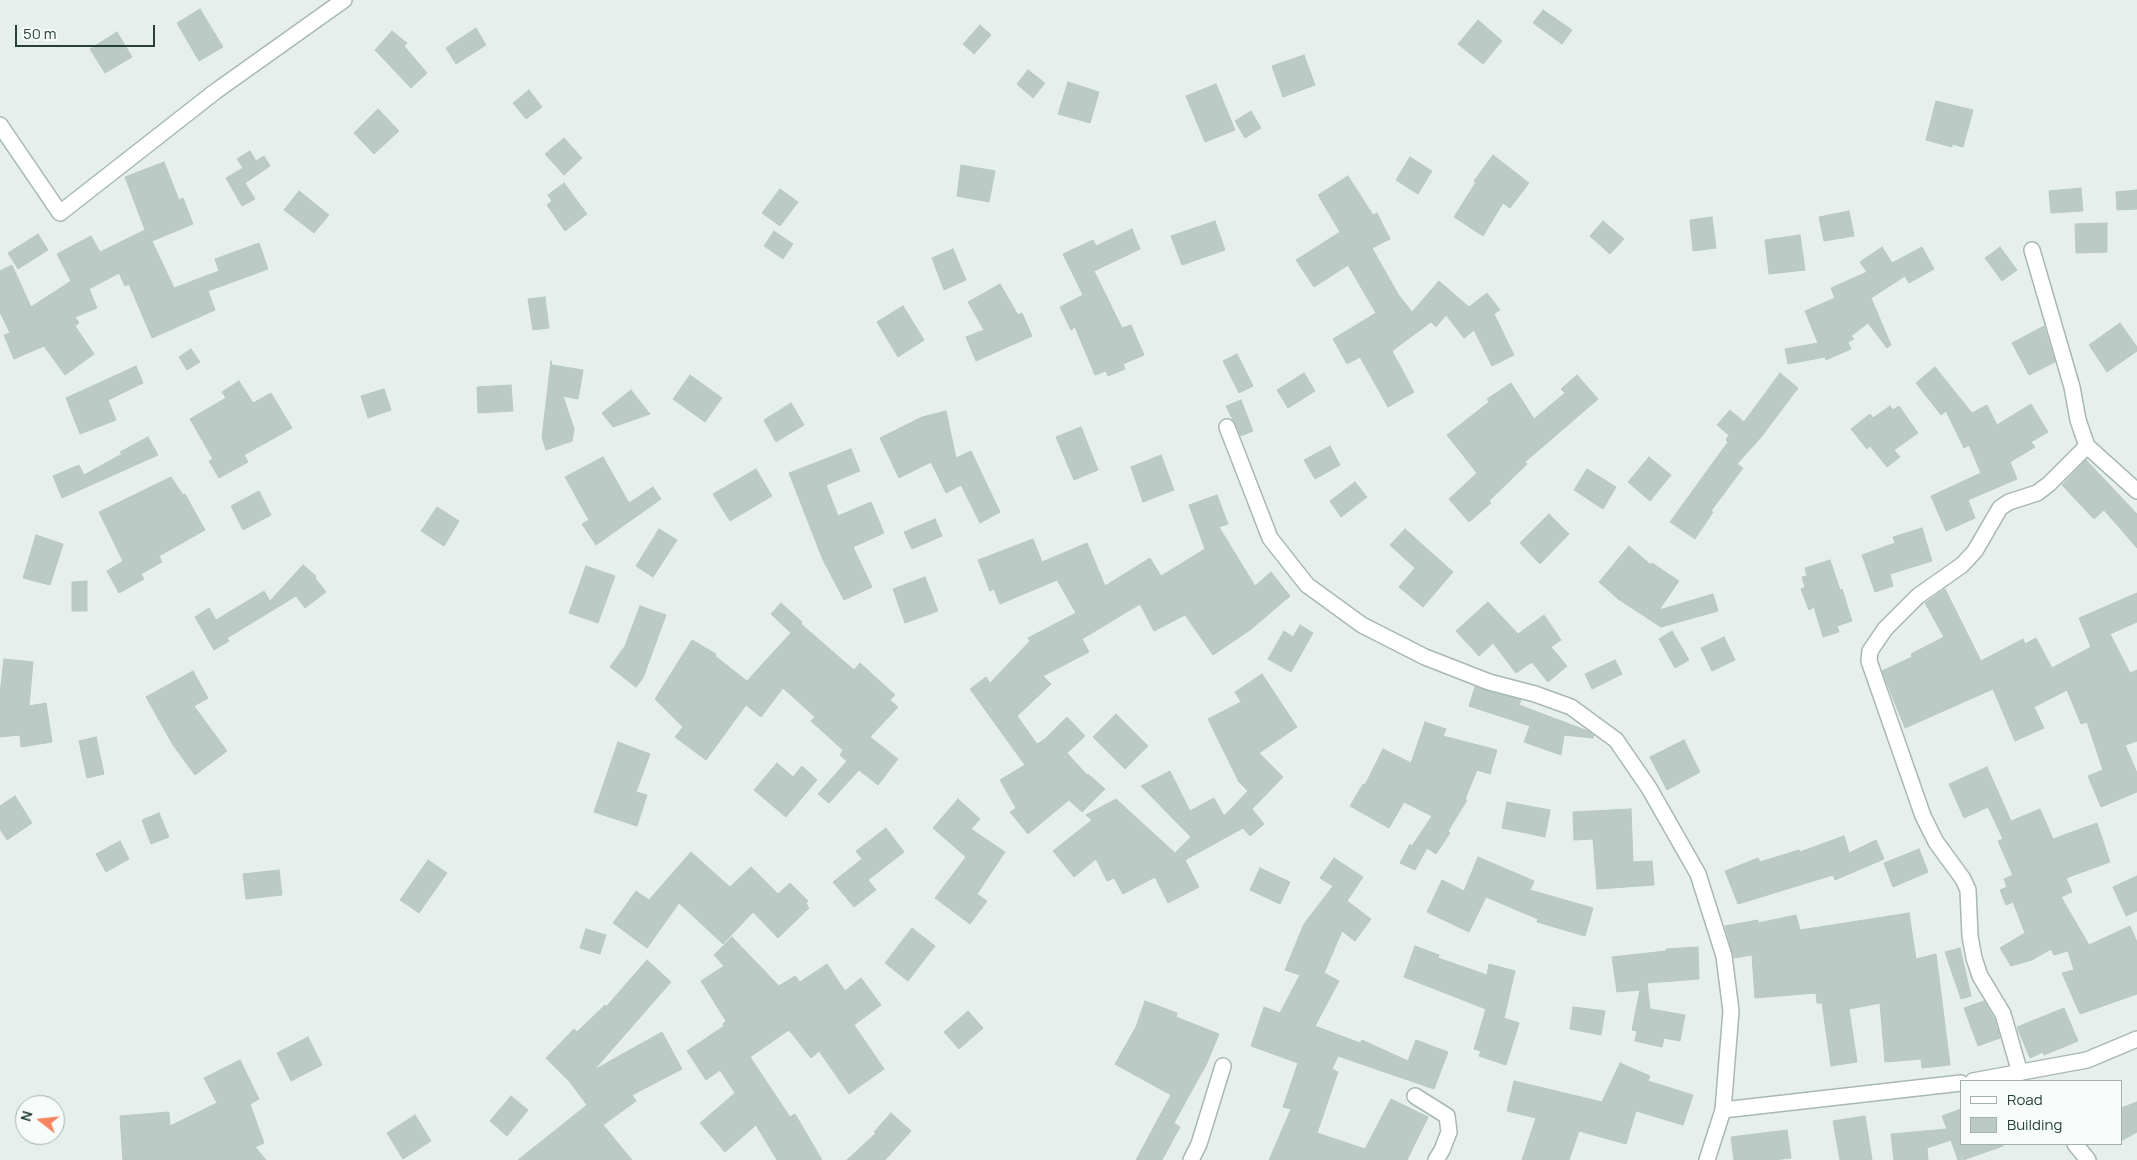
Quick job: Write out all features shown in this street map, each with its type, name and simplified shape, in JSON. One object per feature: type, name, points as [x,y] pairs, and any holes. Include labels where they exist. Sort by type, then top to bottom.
[{"type":"street","points":[[0,125],[60,213],[216,91],[344,0]]},
{"type":"street","points":[[2032,250],[2072,387],[2078,420],[2087,446],[2137,491]]},
{"type":"street","points":[[1227,428],[1270,538],[1308,585],[1362,625],[1425,657],[1489,682],[1535,694],[1571,707],[1616,740],[1650,788],[1698,874],[1724,956],[1731,1011],[1723,1110],[1707,1160]]},
{"type":"street","points":[[2020,1073],[2003,1014],[1980,976],[1974,958],[1970,936],[1968,890],[1963,879],[1936,842],[1923,816],[1869,661],[1870,650],[1885,629],[1918,596],[1962,565],[1975,551],[2000,508],[2009,502],[2037,493],[2049,484],[2087,446]]},
{"type":"street","points":[[1979,1080],[2020,1073],[2043,1075],[2137,1040]]},
{"type":"street","points":[[1191,1160],[1199,1144],[1223,1066]]},
{"type":"street","points":[[1723,1110],[1960,1083]]},
{"type":"street","points":[[1416,1096],[1447,1116],[1449,1132],[1436,1160]]},
{"type":"street","points":[[2076,1145],[2088,1160]]},
{"type":"building","points":[[200,9],[223,47],[199,61],[177,23]]},
{"type":"building","points":[[1543,10],[1572,30],[1562,44],[1533,23]]},
{"type":"building","points":[[1478,20],[1502,41],[1483,64],[1458,44]]},
{"type":"building","points":[[980,25],[991,35],[974,54],[963,44]]},
{"type":"building","points":[[476,28],[486,45],[456,64],[446,48]]},
{"type":"building","points":[[392,31],[407,43],[404,46],[427,73],[411,88],[375,50]]},
{"type":"building","points":[[117,32],[132,57],[105,73],[90,49]]},
{"type":"building","points":[[1304,55],[1315,85],[1283,97],[1272,66]]},
{"type":"building","points":[[1028,70],[1045,83],[1033,98],[1017,84]]},
{"type":"building","points":[[1068,82],[1099,92],[1090,123],[1058,114]]},
{"type":"building","points":[[1216,84],[1235,130],[1205,142],[1186,96]]},
{"type":"building","points":[[529,90],[542,107],[526,119],[513,103]]},
{"type":"building","points":[[1936,101],[1973,110],[1963,147],[1952,144],[1952,147],[1926,140]]},
{"type":"building","points":[[378,109],[399,131],[374,154],[354,133]]},
{"type":"building","points":[[1251,111],[1261,128],[1245,138],[1235,121]]},
{"type":"building","points":[[564,138],[582,158],[564,175],[545,154]]},
{"type":"building","points":[[250,151],[256,161],[264,156],[270,166],[245,183],[255,199],[242,206],[226,178],[243,168],[237,159]]},
{"type":"building","points":[[1493,155],[1529,183],[1510,208],[1503,203],[1483,236],[1454,217],[1476,182],[1474,181]]},
{"type":"building","points":[[1410,157],[1432,171],[1418,194],[1396,180]]},
{"type":"building","points":[[164,162],[179,200],[183,198],[193,224],[152,241],[174,288],[219,271],[215,259],[259,243],[268,269],[208,291],[215,310],[152,338],[129,284],[125,286],[119,273],[89,289],[97,308],[75,317],[79,323],[75,326],[94,354],[65,375],[44,346],[14,359],[4,335],[10,333],[0,312],[0,271],[12,265],[31,307],[71,281],[57,254],[91,236],[100,252],[145,230],[125,177]]},
{"type":"building","points":[[961,165],[995,171],[989,202],[957,196]]},
{"type":"building","points":[[1348,176],[1373,215],[1377,213],[1390,239],[1372,248],[1398,294],[1412,312],[1439,281],[1469,307],[1487,293],[1500,310],[1494,314],[1514,355],[1492,366],[1474,330],[1464,338],[1446,315],[1436,327],[1431,322],[1392,351],[1414,392],[1388,407],[1360,357],[1347,364],[1333,339],[1376,313],[1348,265],[1314,287],[1296,260],[1340,232],[1318,195]]},
{"type":"building","points":[[564,183],[587,214],[565,231],[547,205],[552,201],[548,195]]},
{"type":"building","points":[[2081,188],[2083,211],[2051,213],[2049,191]]},
{"type":"building","points":[[780,189],[798,202],[780,226],[762,213]]},
{"type":"building","points":[[2137,190],[2137,209],[2117,210],[2116,192]]},
{"type":"building","points":[[299,191],[329,215],[314,233],[284,210]]},
{"type":"building","points":[[1849,211],[1854,236],[1824,241],[1819,217]]},
{"type":"building","points":[[1712,217],[1716,248],[1693,251],[1690,220]]},
{"type":"building","points":[[1215,221],[1225,250],[1182,265],[1171,236]]},
{"type":"building","points":[[1603,221],[1624,239],[1610,254],[1590,236]]},
{"type":"building","points":[[2107,223],[2107,252],[2076,253],[2075,224]]},
{"type":"building","points":[[1132,229],[1140,249],[1094,271],[1122,328],[1131,325],[1144,355],[1123,364],[1125,369],[1108,376],[1106,371],[1095,375],[1075,327],[1071,330],[1060,307],[1083,295],[1063,254],[1093,240],[1096,246]]},
{"type":"building","points":[[774,231],[793,244],[783,259],[764,246]]},
{"type":"building","points":[[38,234],[48,250],[18,269],[8,253]]},
{"type":"building","points":[[1800,235],[1805,270],[1769,274],[1765,240]]},
{"type":"building","points":[[1882,247],[1892,263],[1922,247],[1934,269],[1909,283],[1905,276],[1871,298],[1891,345],[1887,348],[1868,323],[1851,336],[1854,339],[1848,342],[1851,349],[1826,360],[1825,357],[1788,364],[1785,349],[1818,343],[1805,311],[1835,298],[1831,288],[1867,272],[1860,262]]},
{"type":"building","points":[[2000,247],[2017,270],[2002,281],[1985,258]]},
{"type":"building","points":[[953,249],[966,280],[944,290],[932,258]]},
{"type":"building","points":[[1000,284],[1018,315],[1022,313],[1032,336],[976,361],[966,337],[984,330],[968,302]]},
{"type":"building","points":[[545,297],[549,328],[533,330],[528,299]]},
{"type":"building","points":[[903,306],[924,340],[898,357],[877,322]]},
{"type":"building","points":[[2120,323],[2137,347],[2137,351],[2107,372],[2089,345]]},
{"type":"building","points":[[2044,326],[2055,362],[2029,375],[2012,343]]},
{"type":"building","points":[[191,349],[200,362],[187,370],[179,357]]},
{"type":"building","points":[[1237,354],[1253,386],[1239,393],[1223,361]]},
{"type":"building","points":[[551,361],[552,365],[583,370],[578,399],[563,396],[574,429],[572,441],[546,450],[542,437]]},
{"type":"building","points":[[136,366],[143,383],[108,400],[116,420],[80,434],[66,398]]},
{"type":"building","points":[[1935,367],[1972,413],[1987,405],[1997,425],[2031,404],[2048,432],[2031,442],[2035,447],[2010,462],[2017,479],[1968,500],[1975,518],[1946,531],[1931,496],[1981,473],[1969,445],[1964,448],[1946,411],[1941,415],[1916,383]]},
{"type":"building","points":[[1304,373],[1315,391],[1288,408],[1277,390]]},
{"type":"building","points":[[1780,373],[1798,388],[1762,436],[1737,464],[1743,468],[1711,511],[1713,512],[1695,539],[1670,522],[1728,442],[1726,440],[1729,435],[1717,425],[1730,410],[1744,422]]},
{"type":"building","points":[[690,375],[722,398],[705,422],[673,399]]},
{"type":"building","points":[[1577,375],[1598,399],[1525,462],[1527,464],[1489,501],[1491,503],[1469,522],[1449,499],[1477,473],[1447,435],[1489,402],[1487,399],[1511,383],[1534,419],[1565,393],[1561,389]]},
{"type":"building","points":[[239,381],[253,403],[271,393],[292,428],[244,455],[248,462],[219,478],[209,461],[213,459],[190,419],[226,398],[222,392]]},
{"type":"building","points":[[511,385],[513,411],[478,413],[477,387]]},
{"type":"building","points":[[384,389],[391,410],[368,418],[361,396]]},
{"type":"building","points":[[631,390],[650,414],[613,427],[602,413]]},
{"type":"building","points":[[1241,400],[1253,431],[1241,436],[1226,406]]},
{"type":"building","points":[[791,403],[804,425],[776,442],[764,420]]},
{"type":"building","points":[[1890,406],[1893,410],[1899,406],[1918,433],[1894,450],[1900,457],[1887,467],[1870,446],[1867,449],[1851,429],[1870,414],[1873,418]]},
{"type":"building","points":[[946,411],[956,458],[971,451],[1000,512],[980,523],[961,485],[946,493],[931,462],[899,478],[880,438],[922,417]]},
{"type":"building","points":[[1081,427],[1098,470],[1074,480],[1056,437]]},
{"type":"building","points":[[148,437],[158,455],[62,498],[53,476],[79,465],[84,475]]},
{"type":"building","points":[[1330,446],[1340,465],[1315,479],[1304,460]]},
{"type":"building","points":[[851,449],[860,471],[826,485],[838,516],[871,502],[884,533],[853,547],[872,587],[844,600],[823,560],[789,473]]},
{"type":"building","points":[[1161,455],[1174,490],[1143,502],[1131,467]]},
{"type":"building","points":[[603,457],[629,503],[653,487],[661,499],[596,545],[582,524],[589,520],[565,477]]},
{"type":"building","points":[[1649,457],[1671,475],[1650,501],[1628,482]]},
{"type":"building","points":[[2086,460],[2137,514],[2137,548],[2104,510],[2094,519],[2062,485]]},
{"type":"building","points":[[756,469],[772,496],[730,521],[713,494]]},
{"type":"building","points":[[1587,469],[1616,487],[1603,509],[1574,490]]},
{"type":"building","points":[[171,477],[183,495],[185,494],[205,530],[159,556],[162,562],[141,574],[144,579],[119,593],[107,571],[123,561],[99,512]]},
{"type":"building","points":[[1355,482],[1367,497],[1341,517],[1330,501]]},
{"type":"building","points":[[259,491],[271,515],[243,530],[231,506]]},
{"type":"building","points":[[1217,495],[1228,524],[1219,527],[1255,586],[1271,572],[1290,596],[1250,630],[1213,655],[1185,615],[1154,631],[1140,604],[1082,639],[1089,652],[1043,676],[1051,684],[1017,716],[1037,744],[1045,739],[1067,717],[1085,736],[1067,753],[1087,775],[1105,789],[1082,812],[1069,800],[1028,834],[1010,812],[1016,808],[1000,780],[1025,765],[970,689],[986,677],[990,683],[1030,641],[1028,638],[1076,613],[1057,580],[1000,604],[994,589],[990,591],[978,560],[1033,539],[1042,562],[1087,543],[1105,586],[1150,558],[1161,576],[1205,549],[1189,505]]},
{"type":"building","points":[[437,507],[459,521],[444,546],[421,531]]},
{"type":"building","points":[[1549,514],[1569,534],[1540,564],[1520,543]]},
{"type":"building","points":[[935,519],[942,536],[912,549],[904,532]]},
{"type":"building","points":[[1922,528],[1932,561],[1890,574],[1893,586],[1875,592],[1862,555],[1895,543],[1893,537]]},
{"type":"building","points":[[659,529],[677,540],[653,577],[636,566]]},
{"type":"building","points":[[1405,529],[1453,572],[1423,607],[1399,587],[1415,568],[1390,545]]},
{"type":"building","points":[[36,535],[63,544],[50,585],[23,578]]},
{"type":"building","points":[[1629,546],[1651,565],[1652,563],[1679,581],[1659,610],[1713,594],[1718,611],[1661,627],[1618,599],[1599,582]]},
{"type":"building","points":[[1830,560],[1852,621],[1837,626],[1839,632],[1823,637],[1814,607],[1809,610],[1801,589],[1805,587],[1802,577],[1807,576],[1805,568]]},
{"type":"building","points":[[303,565],[316,576],[315,578],[326,592],[305,608],[296,596],[227,638],[229,641],[214,650],[195,617],[209,608],[216,620],[264,591],[270,601]]},
{"type":"building","points":[[586,566],[615,576],[598,623],[569,613]]},
{"type":"building","points":[[925,577],[938,611],[905,623],[893,589]]},
{"type":"building","points":[[87,581],[87,611],[72,611],[72,582]]},
{"type":"building","points":[[1945,589],[1981,661],[2023,639],[2025,644],[2036,638],[2052,668],[2091,647],[2079,618],[2137,593],[2137,622],[2110,634],[2130,673],[2137,670],[2137,741],[2125,745],[2137,773],[2137,792],[2101,807],[2088,776],[2103,770],[2087,722],[2081,724],[2067,690],[2034,707],[2044,728],[2015,741],[1993,689],[1905,728],[1882,671],[1912,657],[1911,654],[1944,637],[1925,603]]},
{"type":"building","points":[[1488,602],[1518,634],[1544,615],[1561,640],[1551,647],[1567,666],[1548,682],[1532,662],[1516,673],[1493,643],[1479,656],[1456,631]]},
{"type":"building","points":[[781,603],[802,622],[801,624],[854,670],[860,663],[895,695],[890,700],[898,707],[870,737],[898,759],[878,785],[859,770],[829,803],[818,794],[847,761],[840,755],[843,750],[811,721],[815,717],[783,688],[761,717],[746,705],[706,760],[675,737],[683,727],[655,699],[692,640],[716,654],[715,656],[747,681],[791,633],[771,614]]},
{"type":"building","points":[[640,606],[666,615],[643,678],[636,687],[610,667],[625,646]]},
{"type":"building","points":[[1300,625],[1313,633],[1291,672],[1268,659],[1284,631],[1293,637]]},
{"type":"building","points":[[1672,631],[1689,660],[1675,668],[1659,639]]},
{"type":"building","points":[[1724,637],[1735,660],[1712,671],[1701,648]]},
{"type":"building","points":[[4,659],[33,662],[29,706],[46,703],[52,742],[21,747],[20,735],[0,737],[0,694]]},
{"type":"building","points":[[1615,660],[1622,674],[1592,689],[1585,674]]},
{"type":"building","points":[[193,671],[208,698],[194,706],[227,751],[195,775],[173,745],[146,697]]},
{"type":"building","points":[[1262,674],[1297,727],[1259,753],[1283,777],[1252,809],[1264,824],[1250,836],[1243,828],[1185,860],[1199,887],[1168,903],[1155,877],[1123,894],[1114,878],[1107,881],[1096,859],[1074,877],[1053,851],[1092,820],[1086,815],[1116,799],[1175,853],[1191,837],[1141,786],[1170,771],[1190,811],[1214,798],[1224,816],[1248,791],[1239,782],[1208,719],[1241,702],[1235,692]]},
{"type":"building","points":[[1475,687],[1521,700],[1519,705],[1588,731],[1594,735],[1593,738],[1564,735],[1561,755],[1524,742],[1530,726],[1469,706]]},
{"type":"building","points":[[1116,714],[1148,746],[1125,769],[1093,737]]},
{"type":"building","points":[[1425,722],[1446,729],[1443,736],[1497,750],[1490,774],[1477,770],[1465,799],[1467,800],[1448,831],[1450,833],[1436,854],[1427,848],[1415,870],[1400,863],[1410,844],[1412,846],[1432,816],[1404,802],[1389,828],[1350,806],[1363,784],[1365,785],[1383,749],[1411,763]]},
{"type":"building","points":[[96,737],[104,774],[87,778],[79,741]]},
{"type":"building","points":[[1684,740],[1700,772],[1667,790],[1650,757]]},
{"type":"building","points":[[618,742],[650,754],[636,792],[647,795],[637,826],[594,812]]},
{"type":"building","points":[[777,763],[793,777],[802,766],[817,780],[786,817],[754,790]]},
{"type":"building","points":[[1987,767],[2011,821],[2040,809],[2053,839],[2097,823],[2110,862],[2066,878],[2072,892],[2061,897],[2089,945],[2130,926],[2137,942],[2137,994],[2080,1014],[2062,973],[2074,970],[2068,951],[2054,955],[2051,949],[2032,960],[2011,966],[2000,948],[2025,933],[2013,902],[2006,905],[2000,890],[2007,887],[2004,879],[2013,875],[1998,841],[2003,839],[1988,807],[1964,818],[1949,784]]},
{"type":"building","points":[[15,796],[32,823],[7,840],[0,829],[0,806]]},
{"type":"building","points":[[958,799],[980,819],[971,829],[1005,852],[977,894],[987,901],[970,924],[935,898],[966,857],[933,828]]},
{"type":"building","points":[[1507,802],[1550,810],[1545,837],[1502,828]]},
{"type":"building","points":[[1631,809],[1633,862],[1652,861],[1654,885],[1597,889],[1593,839],[1574,840],[1573,812]]},
{"type":"building","points":[[159,813],[169,837],[151,844],[142,820]]},
{"type":"building","points":[[886,828],[904,852],[868,880],[876,890],[854,907],[833,882],[862,859],[856,851]]},
{"type":"building","points":[[1844,836],[1849,853],[1876,840],[1884,859],[1835,880],[1833,875],[1738,904],[1725,871],[1758,858],[1760,862],[1799,850],[1800,852]]},
{"type":"building","points":[[120,841],[129,859],[106,872],[96,854]]},
{"type":"building","points":[[1919,849],[1928,872],[1893,887],[1884,863]]},
{"type":"building","points":[[691,852],[730,887],[751,867],[778,894],[790,883],[808,901],[806,903],[809,908],[778,938],[753,912],[723,944],[679,903],[647,948],[613,923],[636,891],[649,900]]},
{"type":"building","points":[[1478,857],[1534,881],[1530,890],[1593,908],[1585,936],[1537,922],[1538,919],[1486,897],[1469,932],[1427,912],[1442,880],[1464,891]]},
{"type":"building","points":[[1334,858],[1363,877],[1347,901],[1371,919],[1355,941],[1342,931],[1324,973],[1339,981],[1315,1026],[1360,1043],[1362,1040],[1408,1061],[1416,1040],[1448,1052],[1434,1089],[1338,1056],[1332,1069],[1338,1072],[1317,1133],[1365,1149],[1391,1099],[1428,1117],[1407,1160],[1269,1160],[1291,1109],[1283,1107],[1298,1063],[1251,1046],[1264,1007],[1280,1013],[1300,975],[1285,970],[1304,924],[1333,886],[1320,878]]},
{"type":"building","points":[[428,860],[447,873],[419,913],[400,900]]},
{"type":"building","points":[[1260,868],[1290,882],[1280,904],[1250,890]]},
{"type":"building","points":[[279,870],[282,895],[246,899],[243,874]]},
{"type":"building","points":[[2137,876],[2137,911],[2126,916],[2113,887]]},
{"type":"building","points":[[1909,913],[1916,959],[1936,954],[1950,1065],[1922,1068],[1921,1059],[1885,1062],[1880,1003],[1849,1009],[1857,1062],[1831,1066],[1822,1003],[1817,1003],[1816,993],[1755,998],[1752,955],[1734,958],[1725,926],[1758,920],[1758,923],[1796,915],[1800,930]]},
{"type":"building","points":[[912,928],[935,946],[908,981],[885,963]]},
{"type":"building","points":[[586,929],[606,935],[600,954],[580,948]]},
{"type":"building","points":[[732,937],[779,986],[795,976],[800,982],[827,964],[845,991],[861,978],[881,1005],[854,1025],[884,1069],[849,1094],[819,1051],[811,1058],[789,1030],[750,1057],[790,1117],[795,1114],[822,1160],[777,1160],[756,1125],[725,1152],[700,1123],[735,1093],[720,1070],[706,1080],[687,1051],[724,1026],[723,1024],[726,1021],[701,981],[724,966],[714,955]]},
{"type":"building","points":[[1415,946],[1439,955],[1438,958],[1487,975],[1489,964],[1515,971],[1504,1018],[1519,1023],[1506,1065],[1479,1056],[1481,1051],[1474,1049],[1486,1009],[1404,977]]},
{"type":"building","points":[[1698,947],[1699,979],[1647,983],[1650,1009],[1685,1015],[1680,1041],[1664,1038],[1662,1047],[1635,1041],[1637,1031],[1632,1030],[1640,990],[1617,992],[1612,957],[1666,951],[1666,949]]},
{"type":"building","points":[[1960,948],[1971,996],[1961,999],[1945,952]]},
{"type":"building","points":[[647,960],[671,982],[594,1070],[662,1032],[682,1069],[632,1095],[636,1101],[603,1125],[632,1160],[518,1160],[587,1105],[570,1082],[546,1058],[574,1029],[577,1032],[605,1005],[606,1007]]},
{"type":"building","points":[[1145,1001],[1177,1013],[1176,1017],[1219,1034],[1207,1063],[1174,1123],[1180,1127],[1162,1160],[1136,1160],[1171,1095],[1115,1064],[1136,1027]]},
{"type":"building","points":[[1984,1001],[1994,1018],[2000,1038],[1978,1046],[1964,1008]]},
{"type":"building","points":[[1573,1007],[1605,1011],[1601,1035],[1570,1029]]},
{"type":"building","points":[[2064,1008],[2078,1041],[2044,1055],[2043,1052],[2030,1058],[2017,1027]]},
{"type":"building","points":[[968,1011],[983,1028],[959,1049],[944,1032]]},
{"type":"building","points":[[308,1037],[322,1065],[291,1081],[277,1053]]},
{"type":"building","points":[[240,1060],[259,1099],[250,1104],[264,1143],[255,1147],[266,1160],[123,1160],[120,1116],[169,1112],[170,1126],[217,1103],[204,1078]]},
{"type":"building","points":[[1620,1063],[1650,1076],[1648,1081],[1693,1095],[1683,1125],[1636,1111],[1626,1144],[1579,1131],[1569,1160],[1522,1160],[1536,1118],[1507,1111],[1514,1081],[1602,1102]]},
{"type":"building","points":[[511,1096],[528,1110],[507,1136],[490,1121]]},
{"type":"building","points":[[2137,1102],[2137,1132],[2122,1140],[2122,1108]]},
{"type":"building","points":[[1960,1109],[1960,1145],[2003,1146],[1963,1160],[1961,1153],[1961,1160],[1958,1160],[1951,1140],[1927,1148],[1928,1160],[1894,1160],[1891,1134],[1947,1129],[1942,1116]]},
{"type":"building","points":[[891,1113],[911,1131],[885,1160],[847,1160],[876,1133],[874,1132]]},
{"type":"building","points":[[415,1115],[431,1141],[403,1159],[387,1133]]},
{"type":"building","points":[[1865,1116],[1872,1160],[1840,1160],[1833,1121]]},
{"type":"building","points":[[1787,1130],[1791,1158],[1734,1160],[1731,1137]]}]
